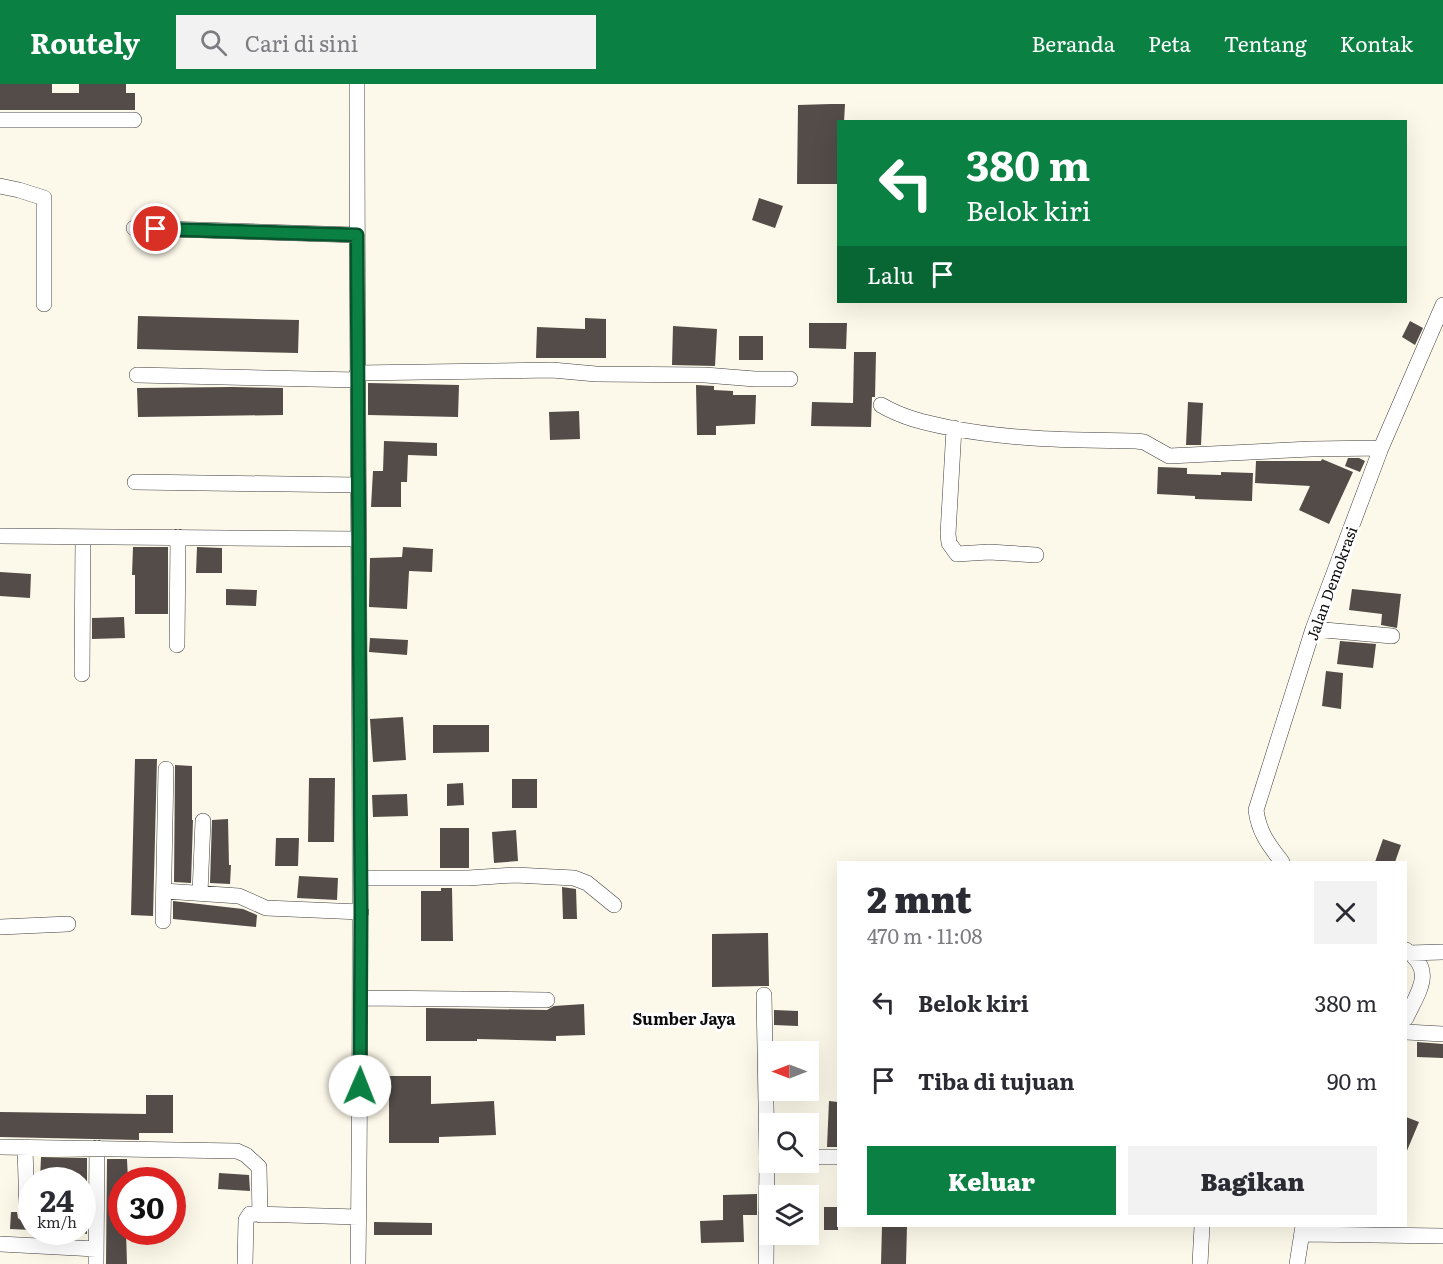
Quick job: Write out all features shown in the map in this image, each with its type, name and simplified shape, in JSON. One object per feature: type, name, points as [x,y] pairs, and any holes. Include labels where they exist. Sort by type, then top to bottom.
[{"type":"street","points":[[357,84],[357,485],[361,878],[358,1264]]},
{"type":"street","points":[[0,120],[134,120]]},
{"type":"street","points":[[0,186],[44,198],[44,304]]},
{"type":"street","points":[[134,228],[357,235]]},
{"type":"street","name":"Jalan Demokrasi","points":[[1281,861],[1258,825],[1256,810],[1313,629],[1381,448],[1442,309]]},
{"type":"street","points":[[137,375],[357,377],[552,370],[596,374],[705,375],[790,379]]},
{"type":"street","points":[[881,405],[909,419],[986,435],[1030,439],[1136,441],[1144,442],[1169,456],[1381,448]]},
{"type":"street","points":[[954,428],[948,511],[948,534],[952,551],[957,554],[989,552],[1036,555]]},
{"type":"street","points":[[135,482],[357,485]]},
{"type":"street","points":[[0,536],[358,539]]},
{"type":"street","points":[[82,674],[83,537]]},
{"type":"street","points":[[177,645],[178,537]]},
{"type":"street","points":[[1313,629],[1392,636]]},
{"type":"street","points":[[163,921],[166,769]]},
{"type":"street","points":[[200,893],[203,821]]},
{"type":"street","points":[[361,878],[468,878],[514,875],[566,877],[587,883],[614,905]]},
{"type":"street","points":[[164,891],[239,896],[266,908],[361,912]]},
{"type":"street","points":[[0,927],[68,924]]},
{"type":"street","points":[[1407,952],[1443,952]]},
{"type":"street","points":[[1407,952],[1423,969],[1423,980],[1407,1016]]},
{"type":"street","points":[[764,995],[767,1113]]},
{"type":"street","points":[[361,998],[547,1000]]},
{"type":"street","points":[[1407,1032],[1443,1034]]},
{"type":"street","points":[[0,1147],[237,1151],[246,1155],[260,1167],[260,1215]]},
{"type":"street","points":[[25,1147],[26,1167]]},
{"type":"street","points":[[0,1244],[96,1256],[97,1148]]},
{"type":"street","points":[[819,1157],[837,1157]]},
{"type":"street","points":[[766,1264],[768,1173]]},
{"type":"street","points":[[245,1264],[246,1220],[250,1215],[358,1217]]},
{"type":"street","points":[[1200,1264],[1202,1227]]},
{"type":"street","points":[[1297,1264],[1302,1230],[1443,1236]]},
{"type":"building","points":[[0,84],[52,84],[52,93],[79,93],[79,84],[126,84],[126,93],[135,93],[135,110],[0,110]]},
{"type":"building","points":[[845,104],[844,120],[837,120],[837,184],[797,184],[798,105]]},
{"type":"building","points":[[759,198],[783,206],[775,228],[752,220]]},
{"type":"building","points":[[138,316],[299,320],[298,353],[137,349]]},
{"type":"building","points":[[585,318],[606,319],[606,358],[536,358],[537,327],[585,329]]},
{"type":"building","points":[[1410,321],[1423,328],[1415,345],[1402,337]]},
{"type":"building","points":[[809,323],[847,323],[846,349],[809,348]]},
{"type":"building","points":[[673,326],[717,329],[715,366],[672,365]]},
{"type":"building","points":[[739,336],[763,336],[763,360],[739,360]]},
{"type":"building","points":[[854,352],[876,352],[875,397],[872,397],[871,427],[811,426],[812,402],[853,403]]},
{"type":"building","points":[[368,383],[459,385],[458,417],[368,415]]},
{"type":"building","points":[[696,385],[714,386],[714,390],[733,391],[733,395],[756,395],[755,424],[716,426],[716,435],[697,435]]},
{"type":"building","points":[[137,388],[283,388],[283,415],[138,417]]},
{"type":"building","points":[[1188,402],[1203,403],[1201,445],[1186,445]]},
{"type":"building","points":[[579,411],[580,439],[550,440],[549,412]]},
{"type":"building","points":[[384,441],[437,443],[437,456],[408,455],[407,482],[401,482],[401,507],[371,507],[373,471],[383,471]]},
{"type":"building","points":[[1348,458],[1359,458],[1365,461],[1360,472],[1345,466]]},
{"type":"building","points":[[1322,459],[1353,472],[1329,524],[1299,510],[1310,486],[1255,483],[1256,461],[1321,461]]},
{"type":"building","points":[[1158,467],[1187,468],[1187,474],[1253,473],[1252,501],[1195,499],[1195,496],[1157,494]]},
{"type":"building","points":[[133,547],[168,547],[168,614],[135,614],[135,575],[132,575]]},
{"type":"building","points":[[197,547],[222,548],[222,573],[196,573]]},
{"type":"building","points":[[403,547],[433,549],[432,572],[409,571],[407,609],[369,607],[370,558],[402,557]]},
{"type":"building","points":[[0,572],[31,574],[30,598],[0,596]]},
{"type":"building","points":[[226,589],[257,590],[256,606],[226,605]]},
{"type":"building","points":[[1352,589],[1401,594],[1397,628],[1381,625],[1382,614],[1349,610]]},
{"type":"building","points":[[124,617],[125,638],[92,639],[92,618]]},
{"type":"building","points":[[370,638],[408,640],[407,655],[369,652]]},
{"type":"building","points":[[1340,641],[1376,644],[1373,668],[1337,664]]},
{"type":"building","points":[[1326,671],[1343,673],[1341,709],[1322,706]]},
{"type":"building","points":[[403,717],[406,760],[373,762],[370,719]]},
{"type":"building","points":[[433,725],[489,725],[489,752],[433,753]]},
{"type":"building","points":[[135,759],[157,759],[153,916],[131,915]]},
{"type":"building","points":[[175,765],[192,766],[191,883],[174,882]]},
{"type":"building","points":[[309,778],[335,778],[334,842],[308,842]]},
{"type":"building","points":[[512,779],[537,779],[537,808],[512,808]]},
{"type":"building","points":[[463,783],[464,805],[447,806],[447,784]]},
{"type":"building","points":[[407,794],[408,816],[373,817],[372,795]]},
{"type":"building","points":[[228,819],[230,884],[210,883],[212,820]]},
{"type":"building","points":[[440,828],[469,828],[469,868],[440,868]]},
{"type":"building","points":[[516,830],[518,861],[494,863],[492,832]]},
{"type":"building","points":[[276,838],[299,838],[298,866],[275,866]]},
{"type":"building","points":[[1383,839],[1401,845],[1395,861],[1375,861]]},
{"type":"building","points":[[299,876],[338,878],[337,900],[297,898]]},
{"type":"building","points":[[562,887],[576,889],[577,919],[563,919]]},
{"type":"building","points":[[441,888],[452,888],[453,941],[421,941],[421,891],[441,891]]},
{"type":"building","points":[[173,901],[243,909],[257,915],[256,927],[173,919]]},
{"type":"building","points":[[768,933],[769,986],[712,987],[712,934]]},
{"type":"building","points":[[584,1004],[585,1035],[556,1036],[556,1041],[477,1039],[477,1041],[426,1041],[426,1008],[547,1010],[554,1006]]},
{"type":"building","points":[[774,1010],[798,1011],[798,1026],[774,1025]]},
{"type":"building","points":[[1417,1042],[1443,1044],[1443,1058],[1417,1057]]},
{"type":"building","points":[[381,1076],[431,1076],[431,1104],[494,1101],[496,1135],[439,1137],[439,1143],[389,1143],[389,1094],[381,1094]]},
{"type":"building","points":[[146,1095],[173,1095],[173,1133],[139,1133],[139,1140],[0,1137],[0,1112],[146,1114]]},
{"type":"building","points":[[829,1101],[837,1102],[837,1147],[827,1147]]},
{"type":"building","points":[[1407,1117],[1419,1122],[1407,1151]]},
{"type":"building","points":[[41,1157],[87,1158],[87,1167],[41,1167]]},
{"type":"building","points":[[107,1159],[127,1159],[127,1167],[108,1167],[108,1245],[126,1245],[127,1264],[106,1264]]},
{"type":"building","points":[[219,1173],[249,1175],[250,1191],[218,1189]]},
{"type":"building","points":[[757,1194],[757,1215],[743,1215],[744,1242],[701,1243],[700,1221],[723,1220],[723,1195]]},
{"type":"building","points":[[824,1207],[837,1207],[838,1230],[824,1230]]},
{"type":"building","points":[[11,1212],[17,1212],[18,1229],[10,1229]]},
{"type":"building","points":[[374,1222],[432,1223],[432,1235],[374,1235]]},
{"type":"building","points":[[882,1227],[907,1227],[906,1264],[881,1264]]},
{"type":"district","name":"Sumber Jaya","points":[[684,1018]]},
{"type":"route","points":[[156,229],[357,235],[360,1086]]}]
